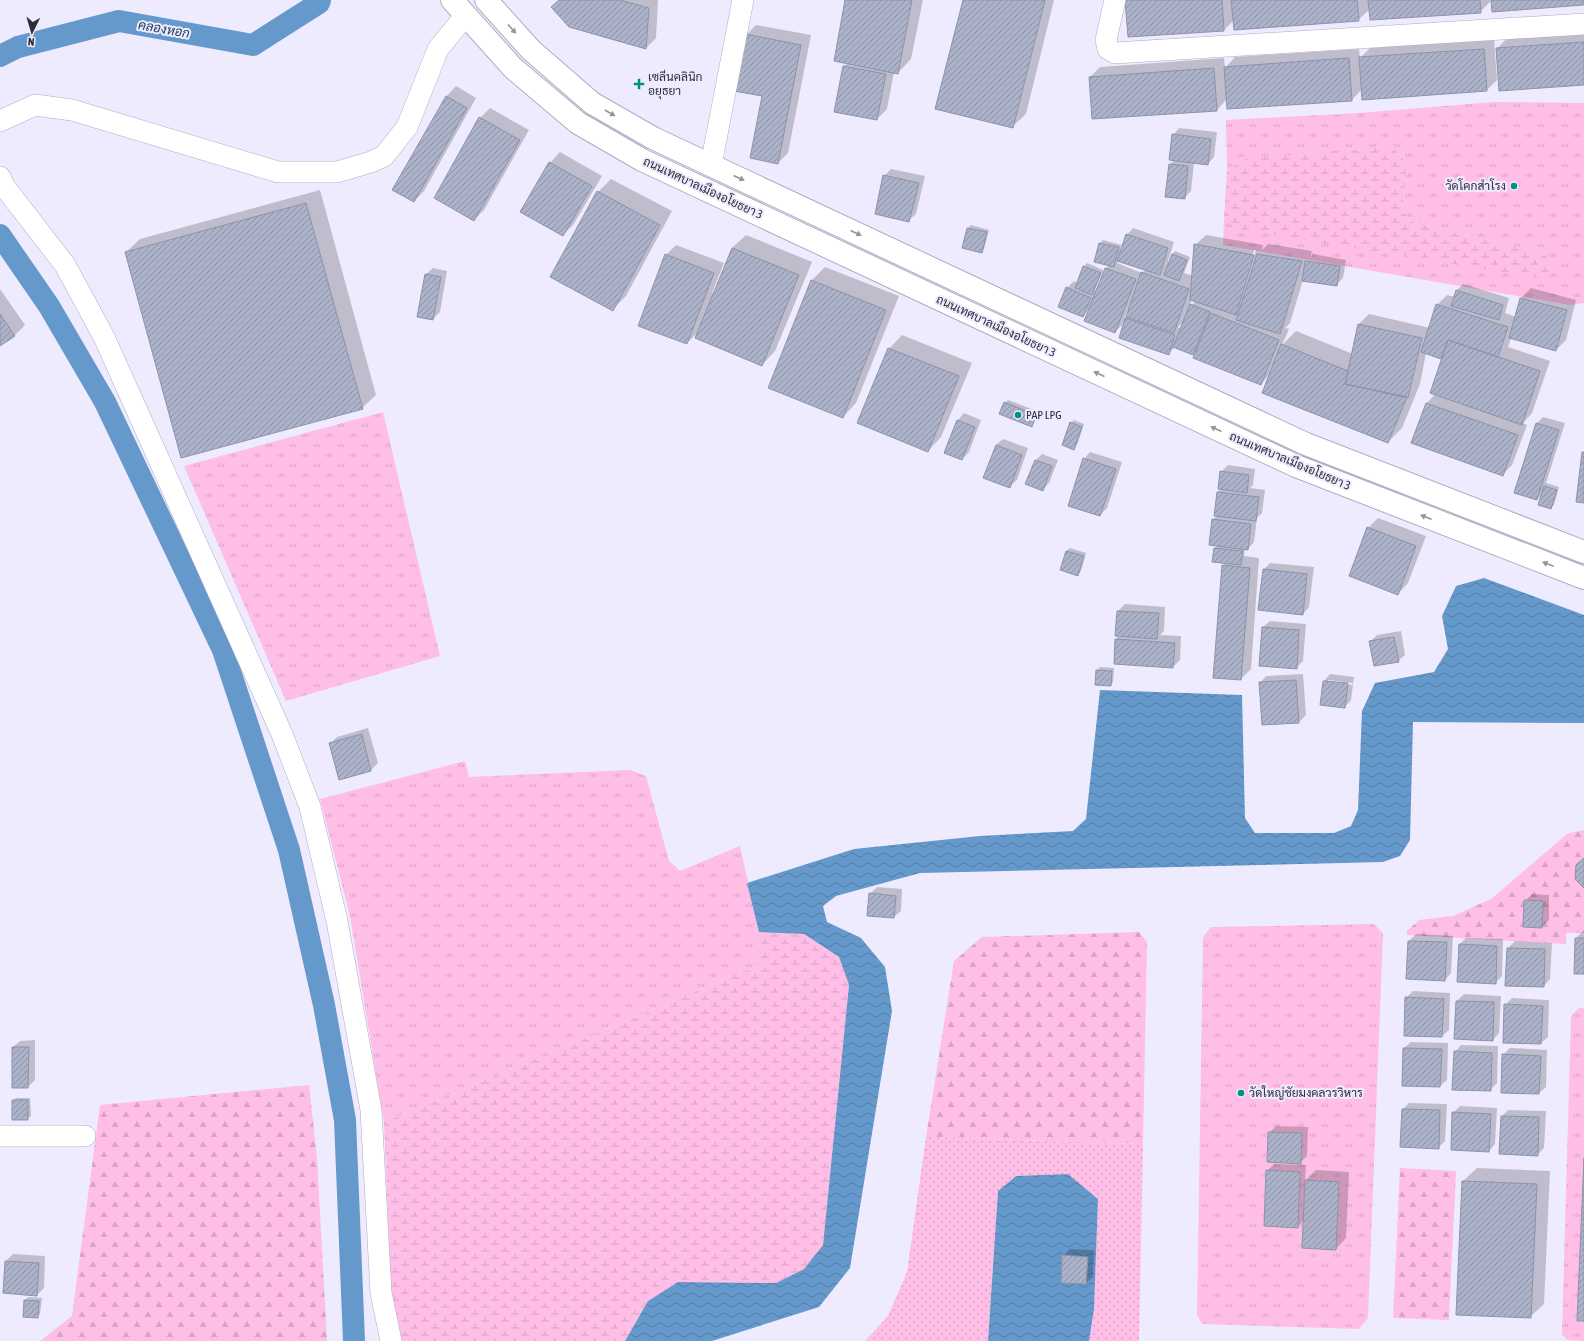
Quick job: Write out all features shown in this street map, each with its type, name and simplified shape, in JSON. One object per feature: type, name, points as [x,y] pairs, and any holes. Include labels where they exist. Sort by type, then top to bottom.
[{"type":"street","name":"ถนนเทศบาลเมืองอโยธยา 3","points":[[486,0],[531,50],[592,103],[653,138],[1306,444],[1584,552]]},
{"type":"street","points":[[711,166],[743,0]]},
{"type":"street","points":[[1115,0],[1106,40],[1108,49],[1114,53],[1584,24]]},
{"type":"street","name":"ถนนเทศบาลเมืองอโยธยา 3","points":[[459,8],[513,68],[578,123],[642,160],[1296,466],[1584,578]]},
{"type":"street","points":[[0,121],[35,105],[72,110],[278,172],[337,172],[371,162],[384,156],[407,127],[438,49],[459,8]]},
{"type":"street","points":[[0,177],[4,186],[65,265],[104,337],[282,734],[310,807],[337,921],[371,1110],[381,1292],[391,1341]]},
{"type":"street","points":[[1026,340],[1037,318]]},
{"type":"street","points":[[0,1136],[85,1136]]},
{"type":"green space","points":[[1493,102],[1584,103],[1584,303],[1570,305],[1223,245],[1224,218],[1237,229],[1540,252],[1414,223],[1403,211],[1407,164],[1245,159],[1227,170],[1226,120],[1359,113]]},
{"type":"green space","points":[[1392,146],[1407,164],[1403,211],[1414,223],[1540,252],[1552,261],[1550,276],[1538,278],[1237,229],[1224,218],[1227,170],[1245,159]]},
{"type":"green space","points":[[383,412],[440,656],[286,701],[184,466]]},
{"type":"green space","points":[[465,761],[469,777],[630,770],[646,776],[669,861],[680,871],[740,846],[759,932],[757,966],[384,1122],[350,916],[320,799]]},
{"type":"green space","points":[[1584,830],[1584,933],[1566,933],[1566,944],[1407,935],[1407,931],[1419,920],[1453,916],[1491,899],[1567,834]]},
{"type":"green space","points":[[1374,924],[1383,933],[1368,1318],[1359,1329],[1202,1324],[1197,1315],[1203,937],[1211,927]]},
{"type":"green space","points":[[759,932],[804,934],[839,957],[849,985],[823,1245],[804,1269],[776,1283],[678,1282],[648,1301],[625,1341],[400,1341],[391,1290],[384,1122],[757,966]]},
{"type":"green space","points":[[1139,932],[1147,942],[1143,1144],[926,1137],[954,961],[982,937]]},
{"type":"green space","points":[[1579,1008],[1584,1008],[1584,1341],[1567,1340],[1562,1334],[1571,1016]]},
{"type":"green space","points":[[309,1085],[317,1158],[327,1341],[40,1341],[72,1316],[100,1105]]},
{"type":"green space","points":[[926,1137],[1143,1144],[1139,1341],[1089,1341],[1094,1309],[1098,1199],[1068,1174],[1016,1176],[998,1191],[988,1341],[865,1341],[888,1316],[907,1272]]},
{"type":"green space","points":[[1400,1168],[1456,1171],[1449,1320],[1393,1318]]},
{"type":"water","points":[[1484,578],[1584,615],[1584,723],[1413,722],[1410,840],[1400,856],[1383,862],[920,873],[836,896],[823,906],[827,922],[861,938],[885,967],[892,1011],[850,1268],[819,1307],[712,1341],[625,1341],[648,1301],[678,1282],[776,1283],[804,1269],[823,1245],[849,985],[839,957],[804,934],[759,932],[747,883],[854,849],[980,836],[1073,831],[1086,819],[1100,690],[1242,695],[1245,818],[1255,833],[1334,833],[1351,826],[1358,810],[1362,711],[1375,683],[1434,672],[1448,649],[1442,616],[1456,586]]},
{"type":"water","points":[[1068,1174],[1098,1199],[1094,1309],[1089,1341],[988,1341],[998,1191],[1016,1176]]},
{"type":"building","points":[[559,0],[620,0],[649,8],[646,49],[569,27],[551,7]]},
{"type":"building","points":[[845,0],[912,0],[898,74],[834,61]]},
{"type":"building","points":[[963,0],[1045,0],[1013,128],[935,109]]},
{"type":"building","points":[[1125,0],[1222,0],[1224,31],[1128,37]]},
{"type":"building","points":[[1231,0],[1357,0],[1359,21],[1234,30]]},
{"type":"building","points":[[1368,0],[1480,0],[1481,13],[1370,20]]},
{"type":"building","points":[[1491,0],[1584,0],[1584,5],[1492,12]]},
{"type":"building","points":[[745,34],[801,45],[778,164],[750,158],[762,96],[734,91]]},
{"type":"building","points":[[1584,42],[1584,85],[1499,91],[1496,48]]},
{"type":"building","points":[[1484,49],[1487,91],[1362,100],[1359,57]]},
{"type":"building","points":[[1349,58],[1352,101],[1227,109],[1224,67]]},
{"type":"building","points":[[843,66],[886,74],[877,120],[834,112]]},
{"type":"building","points":[[1214,68],[1217,111],[1092,119],[1089,77]]},
{"type":"building","points":[[446,96],[467,108],[414,202],[392,190]]},
{"type":"building","points":[[479,117],[520,140],[474,221],[434,198]]},
{"type":"building","points":[[1172,134],[1211,139],[1208,165],[1169,160]]},
{"type":"building","points":[[549,162],[592,186],[563,236],[520,212]]},
{"type":"building","points":[[1169,164],[1188,166],[1185,199],[1165,197]]},
{"type":"building","points":[[883,175],[919,183],[909,222],[875,214]]},
{"type":"building","points":[[597,191],[660,225],[613,311],[550,277]]},
{"type":"building","points":[[306,203],[363,409],[181,458],[125,252]]},
{"type":"building","points":[[967,228],[987,232],[982,253],[962,248]]},
{"type":"building","points":[[1126,234],[1168,248],[1160,275],[1117,261]]},
{"type":"building","points":[[1099,243],[1119,247],[1114,267],[1094,262]]},
{"type":"building","points":[[1194,244],[1254,255],[1236,315],[1190,300]]},
{"type":"building","points":[[732,248],[799,275],[762,366],[695,338]]},
{"type":"building","points":[[665,254],[714,273],[687,344],[638,326]]},
{"type":"building","points":[[1172,254],[1187,260],[1179,281],[1164,275]]},
{"type":"building","points":[[1257,254],[1302,261],[1280,334],[1236,320]]},
{"type":"building","points":[[1305,261],[1340,266],[1337,286],[1302,281]]},
{"type":"building","points":[[1083,266],[1101,273],[1092,295],[1075,288]]},
{"type":"building","points":[[1105,268],[1136,279],[1115,333],[1084,321]]},
{"type":"building","points":[[1141,272],[1189,289],[1174,333],[1126,317]]},
{"type":"building","points":[[425,274],[441,277],[433,320],[417,317]]},
{"type":"building","points":[[811,280],[886,310],[843,418],[768,388]]},
{"type":"building","points":[[1066,287],[1091,298],[1083,317],[1058,307]]},
{"type":"building","points":[[1456,290],[1503,305],[1499,320],[1451,306]]},
{"type":"building","points":[[1520,298],[1567,310],[1556,351],[1509,338]]},
{"type":"building","points":[[1190,304],[1210,312],[1193,355],[1173,347]]},
{"type":"building","points":[[1436,304],[1508,327],[1498,357],[1448,340],[1441,359],[1421,352]]},
{"type":"building","points":[[1211,313],[1279,340],[1261,385],[1193,358]]},
{"type":"building","points":[[0,314],[15,336],[0,346]]},
{"type":"building","points":[[1125,318],[1175,335],[1169,355],[1119,338]]},
{"type":"building","points":[[1358,324],[1422,338],[1408,398],[1345,384]]},
{"type":"building","points":[[1448,340],[1540,371],[1522,425],[1430,393]]},
{"type":"building","points":[[1281,344],[1348,371],[1345,384],[1407,397],[1388,443],[1262,393]]},
{"type":"building","points":[[888,348],[959,376],[928,452],[857,423]]},
{"type":"building","name":"PAP LPG","points":[[1004,402],[1036,415],[1032,427],[999,414]]},
{"type":"building","points":[[1426,403],[1518,435],[1503,476],[1411,443]]},
{"type":"building","points":[[957,420],[975,427],[962,460],[944,453]]},
{"type":"building","points":[[1070,422],[1082,427],[1074,450],[1062,445]]},
{"type":"building","points":[[1536,423],[1559,430],[1537,500],[1514,493]]},
{"type":"building","points":[[996,445],[1022,455],[1010,488],[983,478]]},
{"type":"building","points":[[1582,452],[1584,452],[1584,503],[1576,502]]},
{"type":"building","points":[[1083,458],[1116,469],[1100,516],[1068,506]]},
{"type":"building","points":[[1035,460],[1052,466],[1043,491],[1025,484]]},
{"type":"building","points":[[1220,471],[1249,475],[1247,493],[1218,489]]},
{"type":"building","points":[[1544,486],[1557,490],[1551,509],[1538,505]]},
{"type":"building","points":[[1217,492],[1259,497],[1256,521],[1214,516]]},
{"type":"building","points":[[1212,519],[1251,524],[1248,550],[1209,545]]},
{"type":"building","points":[[1367,527],[1416,546],[1398,595],[1349,576]]},
{"type":"building","points":[[1214,548],[1243,551],[1241,565],[1212,562]]},
{"type":"building","points":[[1066,551],[1084,556],[1078,576],[1060,570]]},
{"type":"building","points":[[1222,565],[1250,568],[1241,680],[1213,678]]},
{"type":"building","points":[[1263,569],[1307,574],[1303,615],[1258,610]]},
{"type":"building","points":[[1117,611],[1159,613],[1157,639],[1115,636]]},
{"type":"building","points":[[1262,627],[1299,630],[1297,669],[1259,666]]},
{"type":"building","points":[[1394,637],[1399,662],[1374,666],[1369,641]]},
{"type":"building","points":[[1115,639],[1175,643],[1173,668],[1114,664]]},
{"type":"building","points":[[1096,670],[1112,671],[1111,686],[1095,685]]},
{"type":"building","points":[[1296,680],[1299,723],[1262,725],[1259,682]]},
{"type":"building","points":[[1323,681],[1348,683],[1345,708],[1320,705]]},
{"type":"building","points":[[362,734],[371,771],[339,780],[329,743]]},
{"type":"building","points":[[1584,858],[1584,888],[1575,879],[1576,865]]},
{"type":"building","points":[[869,893],[896,896],[894,918],[867,916]]},
{"type":"building","points":[[1524,900],[1543,901],[1542,928],[1523,927]]},
{"type":"building","points":[[1575,938],[1584,938],[1584,974],[1574,974]]},
{"type":"building","points":[[1408,941],[1447,942],[1445,981],[1406,979]]},
{"type":"building","points":[[1459,944],[1497,946],[1496,984],[1457,982]]},
{"type":"building","points":[[1507,948],[1545,949],[1544,987],[1505,986]]},
{"type":"building","points":[[1405,997],[1444,999],[1442,1037],[1404,1036]]},
{"type":"building","points":[[1456,1001],[1494,1002],[1493,1041],[1454,1039]]},
{"type":"building","points":[[1504,1004],[1543,1006],[1541,1044],[1503,1043]]},
{"type":"building","points":[[12,1047],[29,1047],[28,1088],[12,1088]]},
{"type":"building","points":[[1403,1048],[1442,1049],[1440,1087],[1402,1086]]},
{"type":"building","points":[[1454,1051],[1492,1053],[1491,1091],[1452,1090]]},
{"type":"building","points":[[1502,1054],[1541,1056],[1539,1094],[1501,1093]]},
{"type":"building","points":[[12,1100],[28,1100],[28,1120],[12,1120]]},
{"type":"building","points":[[1402,1109],[1440,1110],[1439,1149],[1400,1147]]},
{"type":"building","points":[[1452,1112],[1491,1114],[1489,1152],[1451,1150]]},
{"type":"building","points":[[1501,1116],[1539,1117],[1538,1156],[1499,1154]]},
{"type":"building","points":[[1268,1132],[1302,1133],[1301,1164],[1267,1162]]},
{"type":"building","points":[[1584,1158],[1584,1321],[1577,1321]]},
{"type":"building","points":[[1266,1170],[1300,1172],[1298,1228],[1264,1226]]},
{"type":"building","points":[[1305,1180],[1339,1182],[1336,1250],[1302,1248]]},
{"type":"building","points":[[1462,1181],[1537,1184],[1531,1318],[1456,1315]]},
{"type":"building","points":[[1062,1255],[1088,1257],[1086,1284],[1061,1283]]},
{"type":"building","points":[[5,1261],[39,1263],[37,1296],[3,1293]]},
{"type":"building","points":[[24,1300],[39,1301],[38,1318],[23,1317]]},
{"type":"waterway","name":"คลองหอก","points":[[0,56],[18,47],[119,21],[253,45],[319,3],[320,0]]},
{"type":"waterway","points":[[0,235],[49,306],[105,402],[223,650],[289,850],[324,1005],[345,1120],[354,1341]]},
{"type":"place","name":"เซลีนคลินิก อยุธยา","points":[[639,84]]},
{"type":"place","name":"วัดโคกสำโรง","points":[[1514,186]]},
{"type":"place","name":"PAP LPG","points":[[1018,415]]},
{"type":"place","name":"วัดใหญ่ชัยมงคลวรวิหาร","points":[[1241,1093]]}]
